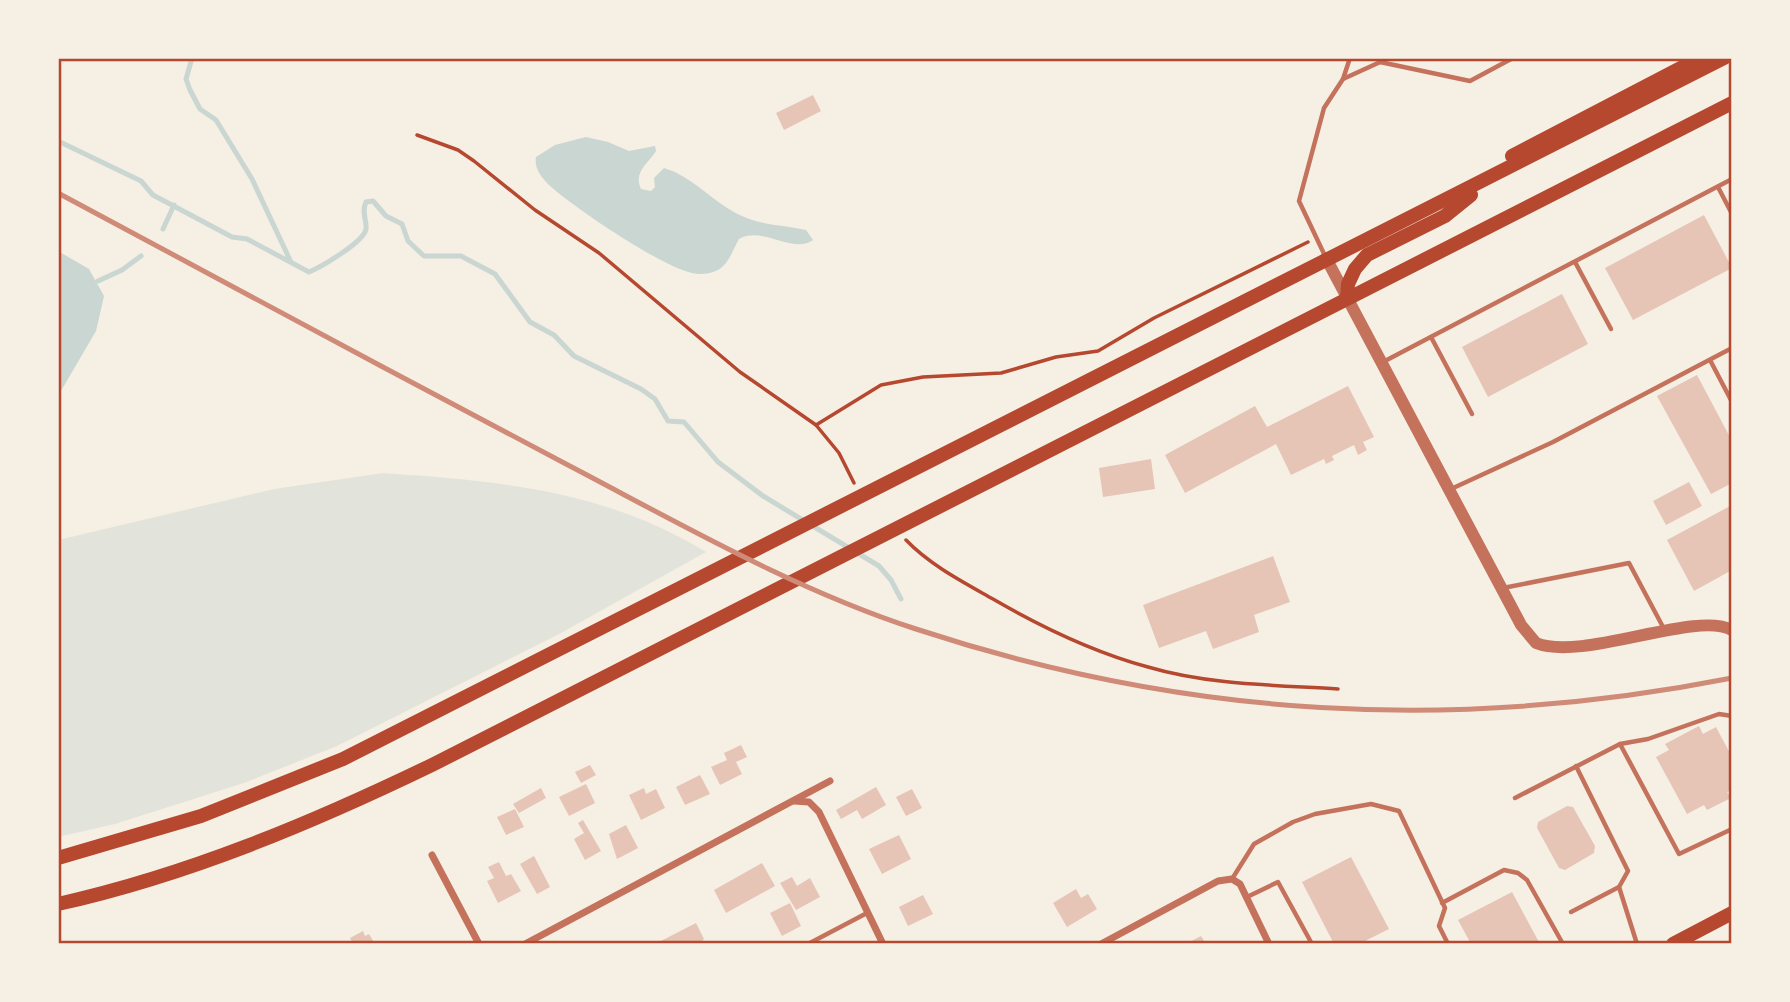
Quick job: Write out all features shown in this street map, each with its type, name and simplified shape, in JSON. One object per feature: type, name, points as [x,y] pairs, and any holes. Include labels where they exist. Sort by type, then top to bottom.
[{"type":"main road","points":[[1438,205],[1530,145],[1691,63],[1724,58]]},
{"type":"main road","points":[[58,858],[201,817],[296,780],[651,605],[1326,258],[1438,205],[1691,63]]},
{"type":"main road","points":[[58,904],[167,874],[310,821],[432,765],[1732,103]]},
{"type":"main road","points":[[1347,298],[1348,284],[1354,269],[1367,255],[1445,216],[1505,169]]},
{"type":"main road","points":[[1673,944],[1732,913]]},
{"type":"street","points":[[1326,258],[1527,635],[1546,647],[1712,625],[1732,629]]},
{"type":"street","points":[[525,944],[830,781]]},
{"type":"street","points":[[793,801],[809,802],[819,812],[883,944]]},
{"type":"street","points":[[432,855],[479,944]]},
{"type":"street","points":[[1101,944],[1219,881],[1232,879],[1240,884],[1269,944]]},
{"type":"lane","points":[[1326,258],[1299,201],[1324,108],[1343,79],[1350,58]]},
{"type":"lane","points":[[1343,79],[1389,58]]},
{"type":"lane","points":[[1380,62],[1470,81],[1513,58]]},
{"type":"lane","points":[[1382,362],[1732,179]]},
{"type":"lane","points":[[1718,187],[1732,214]]},
{"type":"lane","points":[[1575,262],[1611,329]]},
{"type":"lane","points":[[1431,337],[1472,414]]},
{"type":"lane","points":[[1450,489],[1553,442],[1732,348]]},
{"type":"lane","points":[[1710,359],[1732,402]]},
{"type":"lane","points":[[1502,588],[1629,563],[1666,632]]},
{"type":"lane","points":[[1515,798],[1620,744],[1648,739],[1719,714],[1732,716]]},
{"type":"lane","points":[[1620,744],[1679,854],[1732,829]]},
{"type":"lane","points":[[1570,912],[1619,887],[1628,872],[1576,766]]},
{"type":"lane","points":[[1232,879],[1254,844],[1293,822],[1315,814],[1371,804],[1399,811],[1445,908],[1439,926],[1448,944]]},
{"type":"lane","points":[[1442,903],[1504,870],[1518,873],[1527,880],[1563,944]]},
{"type":"lane","points":[[1246,897],[1278,882],[1312,944]]},
{"type":"lane","points":[[1619,887],[1637,944]]},
{"type":"lane","points":[[808,944],[867,913]]},
{"type":"path","points":[[417,135],[458,150],[474,161],[535,210],[599,253],[740,372],[816,425],[839,453],[860,491]]},
{"type":"path","points":[[816,425],[881,385],[923,377],[1001,373],[1056,357],[1098,351],[1154,318],[1316,238]]},
{"type":"path","points":[[897,532],[915,550],[957,578],[1045,629],[1088,648],[1149,668],[1200,677],[1338,689]]},
{"type":"shaded area","points":[[586,137],[629,151],[655,146],[656,151],[640,173],[641,189],[651,191],[655,187],[654,178],[664,168],[685,177],[742,216],[766,224],[806,230],[813,240],[796,244],[757,235],[748,236],[739,239],[722,267],[709,273],[692,273],[660,260],[597,221],[561,195],[541,176],[536,157],[555,145]]},
{"type":"shaded area","points":[[58,251],[89,269],[104,296],[96,331],[58,396]]},
{"type":"shaded area","points":[[383,473],[468,480],[550,492],[629,515],[668,531],[706,552],[561,633],[337,746],[244,783],[115,824],[58,837],[58,540],[274,489]]},
{"type":"building","points":[[813,95],[821,111],[784,130],[776,113]]},
{"type":"building","points":[[1704,215],[1732,268],[1633,320],[1605,268]]},
{"type":"building","points":[[1562,294],[1588,344],[1488,397],[1462,347]]},
{"type":"building","points":[[1697,375],[1732,441],[1732,483],[1711,494],[1657,396]]},
{"type":"building","points":[[1348,386],[1374,437],[1363,442],[1367,450],[1358,455],[1354,445],[1332,456],[1334,460],[1326,464],[1324,459],[1291,475],[1276,444],[1185,493],[1165,455],[1255,406],[1267,427]]},
{"type":"building","points":[[1151,459],[1155,489],[1103,497],[1099,468]]},
{"type":"building","points":[[1689,482],[1702,506],[1666,525],[1653,501]]},
{"type":"building","points":[[1732,505],[1732,570],[1694,591],[1667,540]]},
{"type":"building","points":[[1273,556],[1290,602],[1254,615],[1259,632],[1213,649],[1206,631],[1159,648],[1143,605]]},
{"type":"building","points":[[1699,726],[1703,734],[1716,727],[1732,757],[1732,790],[1727,792],[1731,798],[1707,810],[1704,805],[1687,814],[1656,757],[1669,750],[1665,744]]},
{"type":"building","points":[[741,745],[747,757],[736,762],[742,774],[720,785],[711,767],[727,760],[724,753]]},
{"type":"building","points":[[590,765],[596,775],[581,783],[575,772]]},
{"type":"building","points":[[700,775],[710,794],[685,805],[676,787]]},
{"type":"building","points":[[586,784],[595,803],[569,816],[559,797]]},
{"type":"building","points":[[876,787],[886,805],[862,819],[857,810],[841,819],[836,810]]},
{"type":"building","points":[[541,788],[546,798],[519,813],[513,804]]},
{"type":"building","points":[[644,788],[646,794],[656,789],[665,808],[641,820],[629,795]]},
{"type":"building","points":[[912,789],[922,808],[906,816],[896,797]]},
{"type":"building","points":[[1567,806],[1573,807],[1595,846],[1594,853],[1565,870],[1559,868],[1537,828],[1538,822]]},
{"type":"building","points":[[515,809],[524,827],[506,835],[497,817]]},
{"type":"building","points":[[583,820],[601,851],[585,860],[574,839],[584,833],[578,823]]},
{"type":"building","points":[[626,825],[638,848],[617,859],[609,834]]},
{"type":"building","points":[[899,835],[911,859],[882,874],[869,849]]},
{"type":"building","points":[[534,856],[550,887],[537,894],[520,864]]},
{"type":"building","points":[[1351,857],[1389,929],[1359,944],[1334,944],[1302,882]]},
{"type":"building","points":[[499,862],[506,876],[511,874],[521,891],[498,903],[487,881],[494,878],[488,867]]},
{"type":"building","points":[[762,863],[775,886],[726,913],[714,890]]},
{"type":"building","points":[[792,877],[797,886],[810,878],[820,897],[796,910],[780,883]]},
{"type":"building","points":[[1076,889],[1081,898],[1088,894],[1097,909],[1067,927],[1053,903]]},
{"type":"building","points":[[1512,892],[1540,944],[1471,944],[1458,920]]},
{"type":"building","points":[[923,895],[933,914],[908,926],[899,907]]},
{"type":"building","points":[[790,903],[801,926],[782,936],[770,913]]},
{"type":"building","points":[[696,923],[704,939],[699,944],[655,944]]},
{"type":"building","points":[[363,931],[365,936],[369,934],[375,944],[353,944],[350,938]]},
{"type":"building","points":[[1201,936],[1206,944],[1186,944]]},
{"type":"waterway","points":[[192,58],[186,79],[190,90],[200,109],[216,120],[252,179],[290,260]]},
{"type":"waterway","points":[[58,141],[141,181],[153,195],[232,237],[247,239],[309,272],[341,254],[358,240],[366,229],[366,202],[373,201],[386,216],[402,224],[408,241],[424,256],[461,256],[495,274],[530,322],[554,335],[574,356],[641,389],[655,399],[668,421],[684,422],[718,462],[763,496],[879,566],[891,580],[901,599]]},
{"type":"waterway","points":[[163,229],[174,205]]},
{"type":"waterway","points":[[98,281],[122,270],[141,256]]},
{"type":"railway","points":[[58,193],[737,554],[870,613],[1017,659],[1118,682],[1219,698],[1321,708],[1422,710],[1525,706],[1628,695],[1732,678]]}]
